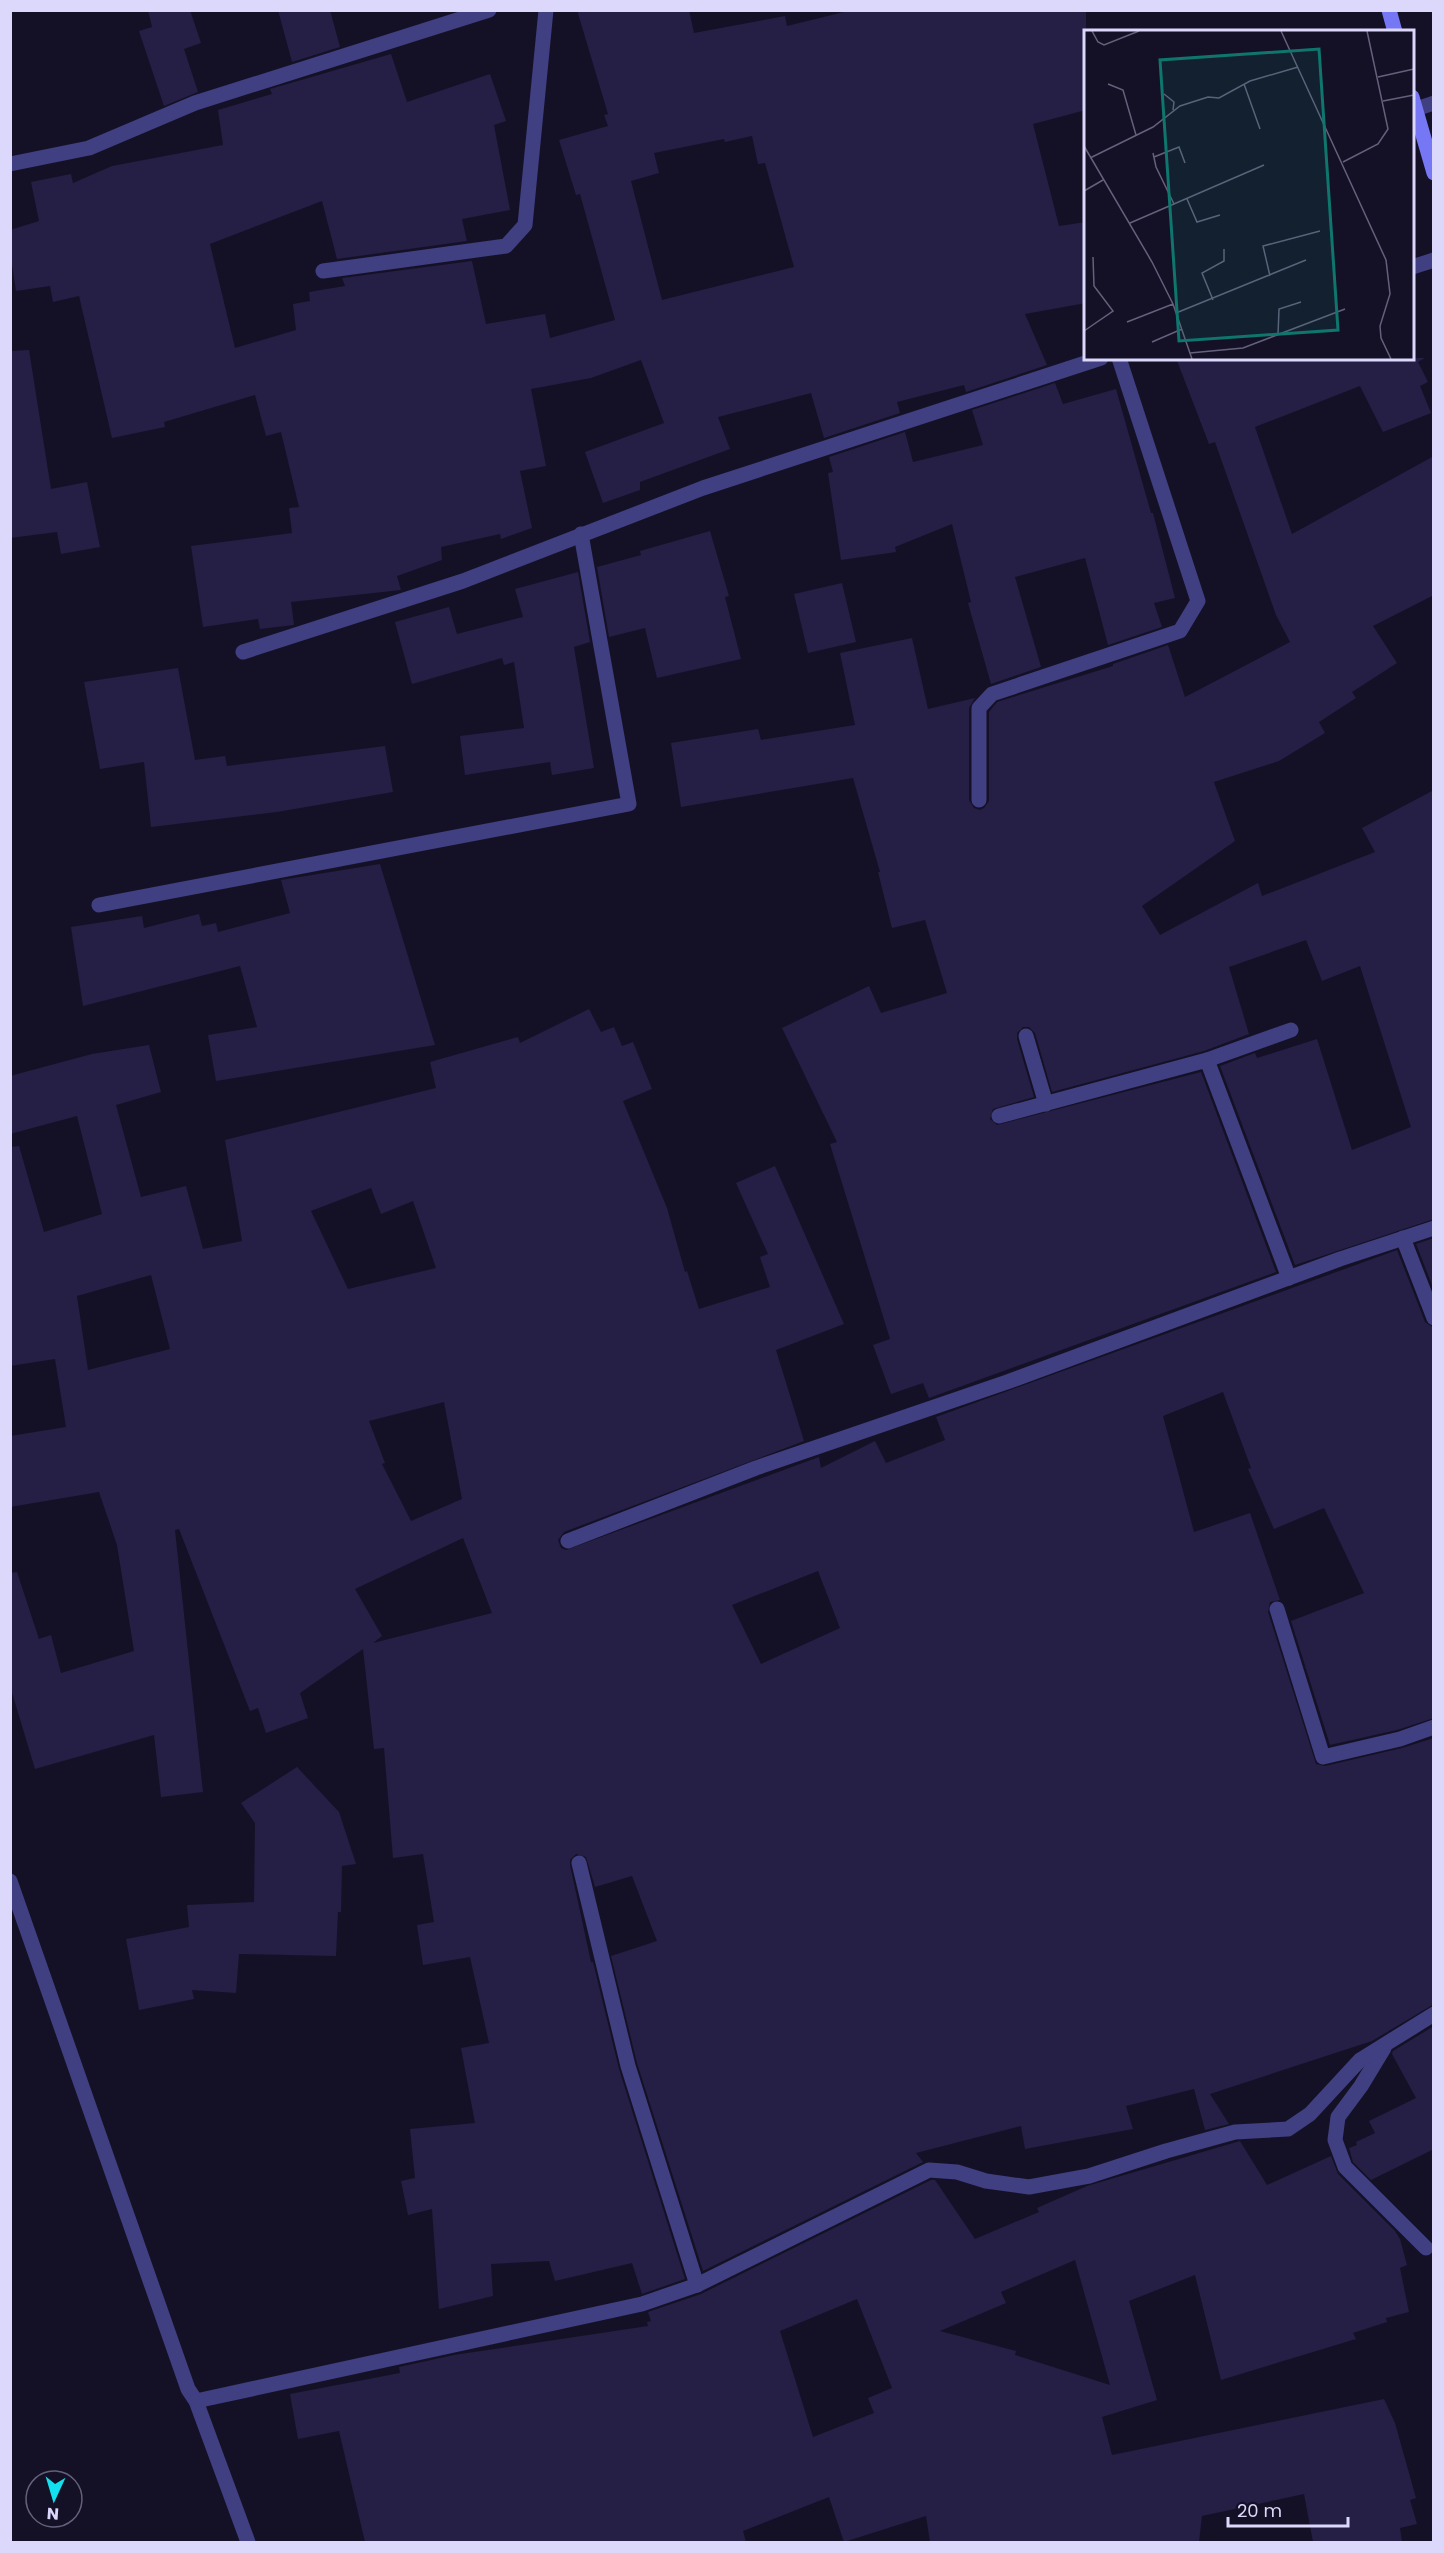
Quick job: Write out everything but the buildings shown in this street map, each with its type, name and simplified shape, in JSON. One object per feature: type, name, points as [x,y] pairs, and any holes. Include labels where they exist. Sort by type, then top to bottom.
[{"type":"main road","points":[[1389,10],[1394,30]]},
{"type":"main road","points":[[1414,103],[1434,173]]},
{"type":"street","points":[[10,164],[88,148],[195,103],[489,10]]},
{"type":"street","points":[[323,272],[506,246],[525,225],[546,10]]},
{"type":"street","points":[[1414,103],[1434,103]]},
{"type":"street","points":[[1414,267],[1434,260]]},
{"type":"street","points":[[243,652],[463,580],[703,488],[1095,360]]},
{"type":"street","points":[[980,800],[979,708],[992,694],[1180,631],[1198,601],[1120,360]]},
{"type":"street","points":[[99,905],[629,804],[581,534]]},
{"type":"street","points":[[999,1116],[1207,1060],[1291,1030]]},
{"type":"street","points":[[1026,1036],[1046,1104]]},
{"type":"street","points":[[1207,1060],[1289,1278]]},
{"type":"street","points":[[568,1541],[756,1467],[1007,1382],[1289,1278],[1434,1228]]},
{"type":"street","points":[[1403,1238],[1434,1318]]},
{"type":"street","points":[[1277,1610],[1323,1757],[1400,1739],[1434,1726]]},
{"type":"street","points":[[579,1863],[628,2066],[697,2286]]},
{"type":"street","points":[[10,1881],[188,2389],[196,2401],[248,2542]]},
{"type":"street","points":[[196,2401],[642,2304],[697,2286],[929,2170],[957,2172],[986,2181],[1029,2187],[1089,2176],[1235,2132],[1288,2129],[1310,2114],[1360,2060],[1434,2014]]},
{"type":"street","points":[[1385,2045],[1361,2086],[1338,2117],[1335,2140],[1345,2167],[1426,2248]]}]
